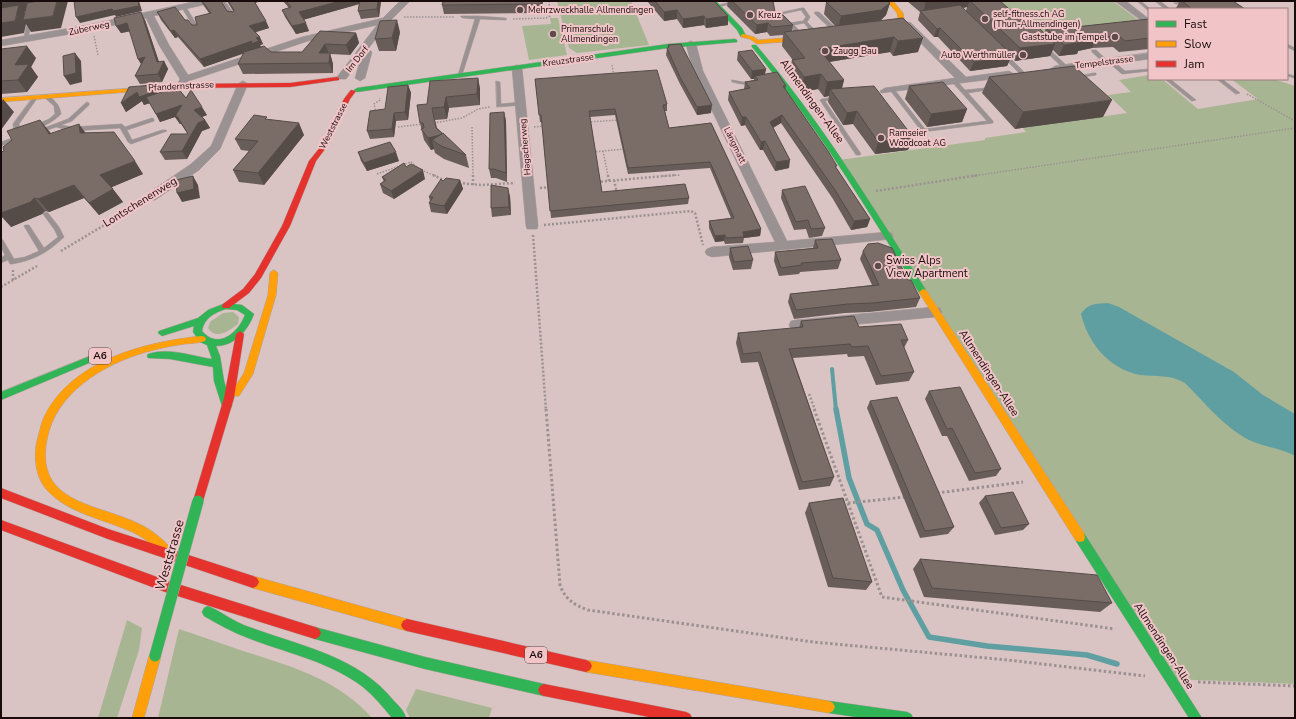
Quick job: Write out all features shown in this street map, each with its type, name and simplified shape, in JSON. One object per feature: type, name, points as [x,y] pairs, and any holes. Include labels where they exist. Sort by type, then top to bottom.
[{"type":"main road","points":[[867,29],[889,26],[899,22],[902,17],[890,1]]},
{"type":"main road","points":[[716,4],[740,29],[739,38],[741,45],[804,39],[842,33]]},
{"type":"main road","name":"Kreuzstrasse","points":[[334,91],[355,90],[402,82],[739,38]]},
{"type":"main road","name":"Allmendingen-Allee","points":[[756,44],[860,194],[1196,718]]},
{"type":"main road","name":"Kreuzstrasse","points":[[339,78],[352,76],[402,82]]},
{"type":"main road","points":[[334,91],[331,84],[339,78]]},
{"type":"main road","name":"Pfandernstrasse","points":[[290,85],[339,78]]},
{"type":"main road","name":"Weststrasse","points":[[152,336],[200,321],[211,311],[226,306],[240,296],[252,283],[286,226],[313,161],[325,145],[347,99],[362,85],[361,78]]},
{"type":"main road","name":"Pfandernstrasse","points":[[1,100],[183,82],[290,85],[334,91]]},
{"type":"main road","name":"Weststrasse","points":[[313,146],[313,161]]},
{"type":"main road","name":"Weststrasse","points":[[283,252],[286,226]]},
{"type":"main road","name":"Weststrasse","points":[[227,406],[248,374],[272,295],[275,270],[262,293]]},
{"type":"main road","name":"Weststrasse","points":[[139,716],[198,501],[215,451],[227,406],[234,376],[235,351],[240,334],[248,324],[252,311],[243,307],[226,306]]},
{"type":"main road","points":[[200,321],[197,332],[215,351],[219,380],[227,406]]},
{"type":"main road","points":[[174,556],[143,530],[91,512],[64,498],[53,490],[44,477],[40,457],[40,444],[46,421],[62,398],[84,379],[113,360],[130,352],[175,342],[224,342],[240,334]]},
{"type":"main road","name":"A6","points":[[1,396],[119,348]]},
{"type":"main road","points":[[84,379],[128,361],[151,356],[170,355],[218,364]]},
{"type":"main road","name":"A6","points":[[1,493],[91,528],[250,582],[430,631],[520,652],[689,685],[907,718]]},
{"type":"main road","points":[[1,525],[156,584],[277,622],[417,661],[556,693],[686,718]]},
{"type":"main road","points":[[156,584],[248,633],[315,654],[351,672],[387,699],[400,718]]},
{"type":"street","points":[[164,1],[180,8]]},
{"type":"street","name":"Zuberweg","points":[[1,43],[88,28],[209,1]]},
{"type":"street","name":"Im Dorf","points":[[339,78],[371,41],[386,20],[405,1]]},
{"type":"street","points":[[1120,1],[1148,22]]},
{"type":"street","points":[[149,15],[183,82],[305,39],[386,20]]},
{"type":"street","points":[[899,22],[914,29],[959,81]]},
{"type":"street","name":"Im Dorf","points":[[361,78],[371,41]]},
{"type":"street","name":"Längmatt","points":[[691,44],[698,70],[783,245]]},
{"type":"street","name":"Tempelstrasse","points":[[1044,70],[1148,56]]},
{"type":"street","name":"Hagacherweg","points":[[517,68],[524,128],[532,226]]},
{"type":"street","points":[[885,91],[1026,72]]},
{"type":"street","name":"Lontschenenweg","points":[[151,197],[194,167],[216,147],[224,133],[243,84]]},
{"type":"street","points":[[712,252],[887,236]]},
{"type":"street","points":[[796,325],[935,312]]},
{"type":"lane","points":[[223,1],[234,17]]},
{"type":"lane","points":[[716,4],[739,1]]},
{"type":"lane","points":[[1139,1],[1148,9]]},
{"type":"lane","points":[[1158,1],[1167,8]]},
{"type":"lane","points":[[1176,3],[1192,1]]},
{"type":"lane","points":[[180,8],[198,30]]},
{"type":"lane","points":[[782,13],[802,10],[808,16],[805,22]]},
{"type":"lane","points":[[25,14],[32,13],[26,39]]},
{"type":"lane","points":[[817,13],[842,33]]},
{"type":"lane","points":[[463,17],[505,19]]},
{"type":"lane","points":[[460,75],[478,17]]},
{"type":"lane","points":[[805,22],[818,37]]},
{"type":"lane","points":[[804,39],[791,24],[805,22]]},
{"type":"lane","points":[[1042,46],[1065,67]]},
{"type":"lane","points":[[1094,51],[1124,73],[1148,70]]},
{"type":"lane","points":[[1001,52],[1026,72]]},
{"type":"lane","points":[[1072,77],[1094,74]]},
{"type":"lane","points":[[1080,76],[1088,84]]},
{"type":"lane","points":[[734,81],[743,83],[763,80]]},
{"type":"lane","points":[[1168,80],[1194,100]]},
{"type":"lane","points":[[1220,80],[1238,93]]},
{"type":"lane","points":[[885,91],[924,131],[991,122],[964,92],[959,81]]},
{"type":"lane","points":[[498,82],[499,106],[521,104]]},
{"type":"lane","points":[[964,92],[1003,86]]},
{"type":"lane","points":[[5,150],[2,144],[18,138],[26,132],[51,120],[58,114],[58,109],[46,96]]},
{"type":"lane","points":[[846,96],[822,100],[858,154]]},
{"type":"lane","points":[[18,138],[16,124],[36,97]]},
{"type":"lane","points":[[33,133],[70,120],[87,104]]},
{"type":"lane","points":[[124,129],[152,120]]},
{"type":"lane","points":[[55,125],[72,129],[122,126],[131,142],[164,131]]},
{"type":"lane","points":[[1,261],[10,259],[28,260],[42,252],[61,237],[57,228],[46,214]]},
{"type":"lane","points":[[27,226],[42,252]]},
{"type":"lane","points":[[1,241],[10,259]]},
{"type":"path","points":[[505,19],[546,18],[550,16],[549,1]]},
{"type":"path","points":[[403,17],[463,17]]},
{"type":"path","points":[[88,28],[93,34],[98,55]]},
{"type":"path","points":[[612,64],[615,78]]},
{"type":"path","points":[[1244,92],[1295,121]]},
{"type":"path","points":[[432,124],[462,118],[478,109],[499,106]]},
{"type":"path","points":[[586,122],[625,119]]},
{"type":"path","points":[[398,127],[425,124]]},
{"type":"path","points":[[524,128],[547,126]]},
{"type":"path","points":[[472,127],[473,185]]},
{"type":"path","points":[[860,194],[1295,128]]},
{"type":"path","points":[[588,152],[627,149]]},
{"type":"path","points":[[603,151],[609,181]]},
{"type":"path","points":[[377,174],[411,162],[420,170],[432,176],[451,182]]},
{"type":"path","points":[[594,182],[681,175]]},
{"type":"path","points":[[614,180],[617,196]]},
{"type":"path","points":[[457,183],[473,185],[516,182]]},
{"type":"path","points":[[528,189],[558,186]]},
{"type":"path","name":"Lontschenenweg","points":[[60,251],[151,197]]},
{"type":"path","points":[[712,252],[704,248],[695,214],[691,211],[532,226],[560,588],[565,597],[573,604],[588,610],[814,642],[1008,660],[1210,684],[1295,686]]},
{"type":"path","points":[[1,287],[42,262]]},
{"type":"path","points":[[809,394],[882,597],[1118,629]]},
{"type":"path","points":[[933,493],[1043,479]]},
{"type":"path","points":[[848,503],[909,496]]},
{"type":"green space","points":[[557,1],[631,1],[649,45],[577,53],[569,48]]},
{"type":"green space","points":[[986,1],[1113,1],[1148,28],[1044,34],[1030,22],[1025,23]]},
{"type":"green space","points":[[550,18],[558,18],[567,55],[529,60],[522,26],[551,24]]},
{"type":"green space","points":[[1148,75],[1148,80],[1163,80],[1198,109],[1258,99],[1232,80],[1276,80],[1295,86],[1295,684],[1171,679],[839,160],[985,140],[985,138],[1026,132],[1023,128],[1127,113],[1108,95],[1131,92],[1119,80]]},
{"type":"green space","points":[[233,312],[239,317],[238,324],[223,333],[215,334],[211,332],[208,328],[210,322],[223,313]]},
{"type":"green space","points":[[127,620],[142,628],[139,650],[117,718],[98,718]]},
{"type":"green space","points":[[179,629],[279,662],[313,676],[344,693],[372,718],[158,718]]},
{"type":"green space","points":[[416,689],[492,708],[489,718],[410,718],[406,710]]},
{"type":"water","points":[[1108,303],[1119,307],[1234,372],[1263,395],[1295,414],[1295,456],[1254,442],[1240,435],[1215,414],[1185,383],[1174,378],[1140,375],[1129,372],[1110,361],[1089,335],[1081,314],[1089,306]]},
{"type":"building","points":[[1,1],[13,1],[1,3]]},
{"type":"building","points":[[57,1],[53,16],[23,20],[27,3]]},
{"type":"building","points":[[74,1],[138,1],[139,6],[113,11],[112,9],[76,17]]},
{"type":"building","points":[[202,1],[221,1],[227,11],[233,12],[234,10],[228,1],[254,1],[266,21],[249,26],[260,37],[256,38],[259,41],[251,44],[252,41],[200,59],[174,30],[171,31],[157,12],[175,7],[185,20],[188,20],[192,25],[197,25],[195,17],[211,13]]},
{"type":"building","points":[[286,1],[341,1],[299,12],[306,23],[292,26],[282,10],[291,7]]},
{"type":"building","points":[[360,1],[378,1],[377,9],[358,11]]},
{"type":"building","points":[[443,1],[541,1],[540,4],[442,5]]},
{"type":"building","points":[[655,1],[714,1],[728,16],[706,19],[704,16],[683,19],[677,10],[664,12]]},
{"type":"building","points":[[732,1],[773,1],[775,12],[780,12],[793,25],[772,27],[768,23],[757,25]]},
{"type":"building","points":[[887,1],[890,3],[881,10],[841,16],[826,2]]},
{"type":"building","points":[[970,1],[1000,1],[1031,28],[1038,27],[1055,44],[1020,48]]},
{"type":"building","points":[[1182,1],[1233,1],[1244,8],[1191,8]]},
{"type":"building","points":[[19,5],[15,21],[1,23],[1,8]]},
{"type":"building","points":[[960,5],[1010,53],[1007,54],[1011,57],[974,62],[940,28],[937,29],[920,11]]},
{"type":"building","points":[[141,12],[157,62],[164,61],[158,74],[135,76],[145,57],[138,59],[127,23],[116,26],[114,18]]},
{"type":"building","points":[[903,18],[923,38],[898,41],[894,37],[819,49],[844,80],[827,82],[821,74],[804,77],[792,60],[805,58],[784,32]]},
{"type":"building","points":[[1148,19],[1148,38],[1125,41],[1119,36],[1098,37],[1080,40],[1083,42],[1064,45],[1046,28],[1063,26],[1066,28]]},
{"type":"building","points":[[397,20],[392,38],[375,39],[380,21]]},
{"type":"building","points":[[320,31],[356,33],[346,45],[325,44],[319,53],[330,53],[329,63],[238,64],[244,52],[264,46],[271,52],[302,52]]},
{"type":"building","points":[[681,44],[712,105],[697,107],[680,77],[667,48],[669,47],[668,45]]},
{"type":"building","points":[[27,46],[15,65],[29,64],[18,80],[1,81],[1,49]]},
{"type":"building","points":[[752,50],[766,69],[752,71],[738,52]]},
{"type":"building","points":[[75,53],[76,73],[64,76],[63,56]]},
{"type":"building","points":[[1074,66],[1112,100],[1023,112],[989,77]]},
{"type":"building","points":[[657,70],[667,104],[663,105],[669,128],[711,123],[761,229],[743,232],[744,237],[726,238],[725,235],[715,236],[709,221],[734,218],[710,162],[628,168],[615,109],[589,111],[602,192],[685,184],[689,198],[550,211],[541,115],[539,115],[535,79]]},
{"type":"building","points":[[777,72],[786,86],[783,86],[828,151],[837,166],[835,166],[870,219],[854,221],[835,190],[782,115],[770,122],[790,160],[776,162],[765,141],[761,142],[746,117],[742,117],[729,92],[750,88],[745,82],[758,80],[755,76]]},
{"type":"building","points":[[478,78],[477,94],[446,97],[444,107],[432,108],[436,128],[442,133],[440,135],[428,138],[421,129],[424,128],[423,123],[420,123],[417,105],[427,104],[430,81]]},
{"type":"building","points":[[943,82],[967,109],[931,114],[909,86]]},
{"type":"building","points":[[152,85],[148,94],[139,97],[137,92],[121,103],[129,87]]},
{"type":"building","points":[[408,85],[405,112],[394,113],[392,129],[367,131],[370,111],[385,109],[388,87]]},
{"type":"building","points":[[874,86],[913,137],[878,142],[857,111],[847,113],[830,89]]},
{"type":"building","points":[[177,87],[186,98],[191,90],[202,107],[194,110],[205,120],[198,123],[182,151],[160,152],[171,134],[188,134],[177,116],[175,116],[182,105],[156,114],[146,97]]},
{"type":"building","points":[[504,112],[506,173],[489,169],[490,113]]},
{"type":"building","points":[[254,115],[267,117],[265,119],[299,123],[258,173],[233,170],[258,141],[235,139]]},
{"type":"building","points":[[40,120],[49,134],[79,124],[80,133],[114,132],[135,161],[100,175],[113,189],[89,203],[74,185],[38,199],[34,198],[31,202],[1,213],[1,152],[4,151],[3,147],[12,140],[7,131]]},
{"type":"building","points":[[443,133],[466,155],[441,146],[432,140]]},
{"type":"building","points":[[390,142],[396,152],[364,163],[358,152]]},
{"type":"building","points":[[404,163],[406,167],[411,164],[423,170],[391,191],[380,184],[386,180],[382,177]]},
{"type":"building","points":[[193,176],[194,189],[177,193],[176,180]]},
{"type":"building","points":[[446,178],[460,180],[444,206],[429,203],[433,197],[429,197],[441,179],[443,181]]},
{"type":"building","points":[[491,185],[508,188],[509,207],[491,208]]},
{"type":"building","points":[[805,186],[825,228],[811,229],[808,220],[796,222],[782,190]]},
{"type":"building","points":[[832,239],[841,260],[801,263],[802,265],[781,268],[775,252],[818,248],[815,240]]},
{"type":"building","points":[[878,243],[892,248],[908,280],[911,280],[920,298],[796,310],[790,294],[879,285],[863,251],[868,244]]},
{"type":"building","points":[[748,246],[753,260],[734,262],[730,248]]},
{"type":"building","points":[[854,316],[859,327],[901,324],[908,340],[901,340],[914,372],[881,376],[868,346],[852,347],[850,344],[789,349],[834,477],[802,482],[760,352],[743,354],[738,333],[803,327],[801,321]]},
{"type":"building","points":[[960,387],[1001,469],[975,473],[952,428],[947,429],[929,391]]},
{"type":"building","points":[[897,397],[954,527],[925,531],[870,401]]},
{"type":"building","points":[[1013,492],[1029,524],[1001,528],[985,496]]},
{"type":"building","points":[[843,498],[872,582],[833,578],[809,503]]},
{"type":"building","points":[[920,559],[1097,575],[1112,603],[932,588]]},
{"type":"waterway","points":[[832,369],[836,410]]},
{"type":"waterway","points":[[836,409],[849,478],[867,524],[877,530],[903,590],[929,637],[987,646],[1087,655],[1117,664]]},
{"type":"traffic: fast","points":[[713,1],[740,29],[743,36]]},
{"type":"traffic: fast","points":[[357,90],[668,46],[735,41]]},
{"type":"traffic: fast","points":[[754,46],[778,74],[823,134],[923,292]]},
{"type":"traffic: fast","points":[[226,306],[239,307],[250,314],[242,330],[227,341],[219,343],[211,343],[203,339],[197,332],[200,322],[207,314],[226,306]]},
{"type":"traffic: fast","points":[[162,333],[200,321]]},
{"type":"traffic: fast","points":[[211,345],[216,356],[219,381],[227,406]]},
{"type":"traffic: fast","points":[[1,396],[105,353]]},
{"type":"traffic: fast","points":[[151,356],[170,355],[218,364]]},
{"type":"traffic: fast","points":[[155,656],[198,501]]},
{"type":"traffic: fast","points":[[1080,537],[1196,718]]},
{"type":"traffic: fast","points":[[208,612],[244,631],[332,662],[350,671],[368,683],[384,698],[400,718]]},
{"type":"traffic: fast","points":[[315,633],[425,663],[544,690]]},
{"type":"traffic: fast","points":[[829,707],[907,718]]},
{"type":"traffic: slow","points":[[876,28],[893,25],[901,19],[900,13],[890,1]]},
{"type":"traffic: slow","points":[[743,36],[752,38],[757,42],[810,38]]},
{"type":"traffic: slow","points":[[1,100],[190,86]]},
{"type":"traffic: slow","points":[[236,393],[248,374],[272,295],[274,273]]},
{"type":"traffic: slow","points":[[923,292],[1080,537]]},
{"type":"traffic: slow","points":[[165,549],[144,532],[120,521],[83,508],[60,495],[50,486],[42,471],[40,460],[41,443],[48,419],[62,398],[80,380],[102,366],[127,355],[178,341],[202,339]]},
{"type":"traffic: slow","points":[[253,582],[407,625]]},
{"type":"traffic: slow","points":[[138,718],[155,656]]},
{"type":"traffic: slow","points":[[586,666],[829,707]]},
{"type":"traffic: jam","points":[[190,86],[290,85],[337,79]]},
{"type":"traffic: jam","points":[[226,306],[246,291],[258,276],[286,226],[313,161],[325,145],[347,99],[353,91]]},
{"type":"traffic: jam","points":[[198,501],[229,398],[240,334]]},
{"type":"traffic: jam","points":[[1,493],[108,534],[253,582]]},
{"type":"traffic: jam","points":[[1,525],[168,587],[315,633]]},
{"type":"traffic: jam","points":[[407,625],[586,666]]},
{"type":"traffic: jam","points":[[544,690],[686,718]]},
{"type":"place","name":"Mehrzweckhalle Allmendingen","points":[[520,10]]},
{"type":"place","name":"Kreuz","points":[[750,15]]},
{"type":"place","name":"self-fitness.ch AG (Thun-Allmendingen)","points":[[985,19]]},
{"type":"place","name":"Primarschule Allmendingen","points":[[553,34]]},
{"type":"place","name":"Gaststube im Tempel","points":[[1115,37]]},
{"type":"place","name":"Zaugg Bau","points":[[825,51]]},
{"type":"place","name":"Auto Werthmüller","points":[[1023,55]]},
{"type":"place","name":"Ramseier Woodcoat AG","points":[[881,138]]},
{"type":"place","name":"Swiss Alps View Apartment","points":[[878,266]]}]
